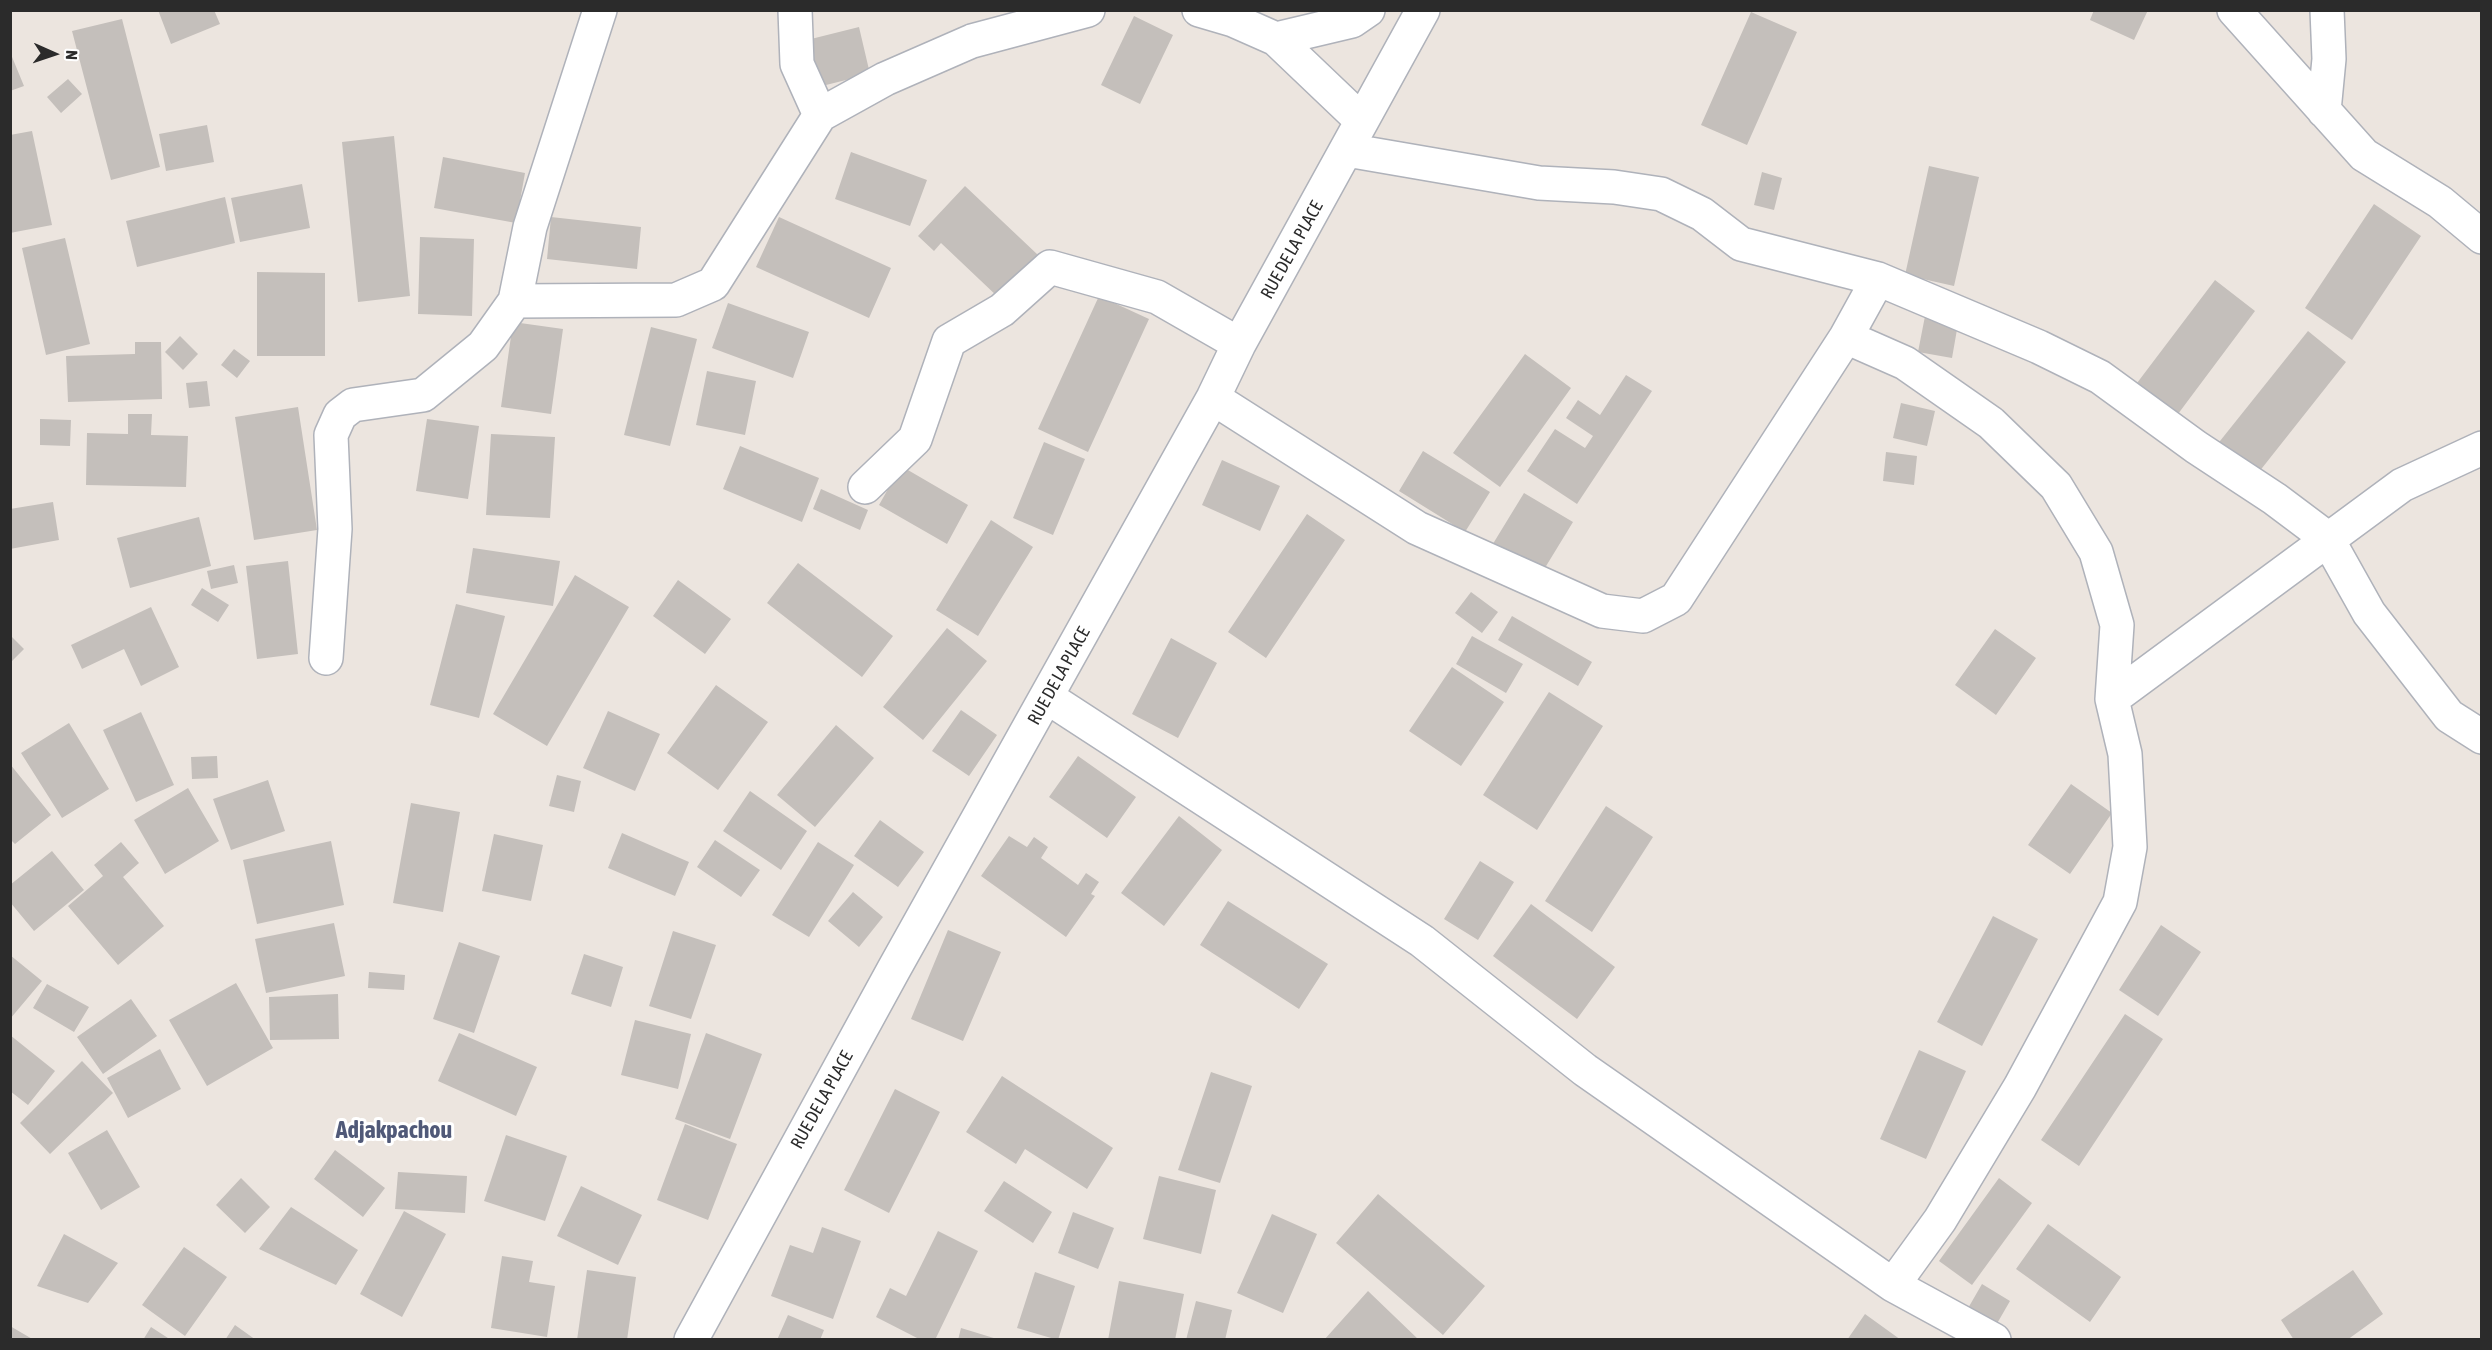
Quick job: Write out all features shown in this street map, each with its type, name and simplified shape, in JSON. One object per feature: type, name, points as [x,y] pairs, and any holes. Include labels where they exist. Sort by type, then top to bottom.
[{"type":"street","points":[[326,658],[335,529],[331,435],[340,415],[353,405],[423,395],[483,346],[515,301],[530,227],[600,10]]},
{"type":"street","points":[[795,10],[797,64],[820,116]]},
{"type":"street","points":[[515,301],[676,300],[713,285],[820,116],[885,79],[972,41],[1088,10]]},
{"type":"street","points":[[1199,10],[1233,20],[1276,39],[1361,120]]},
{"type":"street","points":[[1276,39],[1352,21],[1368,10]]},
{"type":"street","name":"RUE DE LA PLACE","points":[[691,1340],[894,969],[1213,398],[1239,344],[1423,10]]},
{"type":"street","points":[[2234,10],[2364,155],[2440,202],[2481,237]]},
{"type":"street","points":[[2324,111],[2329,59],[2327,10]]},
{"type":"street","points":[[1347,150],[1539,183],[1614,187],[1661,194],[1702,214],[1741,244],[1878,279],[2039,347],[2100,377],[2196,447],[2275,499],[2326,538],[2370,613],[2449,716],[2481,737]]},
{"type":"street","points":[[865,486],[915,439],[949,341],[1002,310],[1050,267],[1156,297],[1239,344]]},
{"type":"street","points":[[1213,398],[1417,528],[1602,611],[1643,616],[1676,599],[1846,337],[1878,279]]},
{"type":"street","points":[[1846,337],[1905,363],[1991,423],[2056,486],[2096,552],[2117,625],[2112,699],[2126,754],[2130,847],[2120,902],[2020,1087],[1940,1220],[1893,1285]]},
{"type":"street","points":[[2112,699],[2326,538],[2402,485],[2481,448]]},
{"type":"street","points":[[1047,697],[1422,941],[1586,1070],[1893,1285],[1994,1340]]},
{"type":"building","points":[[158,10],[214,10],[220,24],[171,44]]},
{"type":"building","points":[[2094,10],[2148,10],[2134,40],[2090,20]]},
{"type":"building","points":[[1751,12],[1797,32],[1747,145],[1701,125]]},
{"type":"building","points":[[1134,16],[1173,35],[1140,104],[1101,85]]},
{"type":"building","points":[[122,19],[160,167],[111,180],[72,31]]},
{"type":"building","points":[[859,27],[870,74],[814,88],[803,41]]},
{"type":"building","points":[[10,52],[24,86],[10,91]]},
{"type":"building","points":[[68,79],[82,94],[61,113],[47,97]]},
{"type":"building","points":[[207,125],[214,162],[166,171],[159,134]]},
{"type":"building","points":[[32,131],[52,225],[10,233],[10,135]]},
{"type":"building","points":[[394,136],[410,296],[358,302],[342,142]]},
{"type":"building","points":[[851,152],[927,180],[910,226],[835,199]]},
{"type":"building","points":[[443,157],[525,173],[516,223],[434,208]]},
{"type":"building","points":[[1929,166],[1979,177],[1954,286],[1905,275]]},
{"type":"building","points":[[1762,172],[1782,178],[1774,210],[1754,205]]},
{"type":"building","points":[[302,184],[310,228],[240,242],[231,198]]},
{"type":"building","points":[[965,186],[1038,255],[999,298],[941,243],[934,251],[918,236]]},
{"type":"building","points":[[225,197],[235,243],[137,267],[126,221]]},
{"type":"building","points":[[2374,204],[2421,236],[2352,340],[2305,308]]},
{"type":"building","points":[[551,217],[641,227],[637,269],[547,259]]},
{"type":"building","points":[[779,217],[891,268],[869,318],[756,267]]},
{"type":"building","points":[[420,237],[474,239],[472,316],[418,314]]},
{"type":"building","points":[[65,238],[90,344],[46,355],[22,248]]},
{"type":"building","points":[[257,272],[325,273],[325,356],[257,356]]},
{"type":"building","points":[[2215,280],[2255,311],[2175,418],[2134,387]]},
{"type":"building","points":[[1099,296],[1149,319],[1088,452],[1038,429]]},
{"type":"building","points":[[728,303],[809,332],[793,378],[712,348]]},
{"type":"building","points":[[1926,311],[1959,318],[1952,358],[1918,352]]},
{"type":"building","points":[[513,322],[563,329],[551,414],[501,407]]},
{"type":"building","points":[[651,327],[697,339],[670,446],[624,435]]},
{"type":"building","points":[[2308,331],[2346,362],[2251,482],[2212,451]]},
{"type":"building","points":[[180,336],[198,354],[183,370],[165,352]]},
{"type":"building","points":[[135,342],[161,342],[162,399],[68,402],[66,356],[135,354]]},
{"type":"building","points":[[234,349],[250,361],[237,378],[221,365]]},
{"type":"building","points":[[1525,354],[1571,388],[1500,487],[1453,453]]},
{"type":"building","points":[[707,371],[756,381],[745,435],[696,425]]},
{"type":"building","points":[[1626,375],[1652,391],[1577,504],[1527,471],[1555,429],[1585,448],[1593,436],[1566,418],[1578,400],[1600,415]]},
{"type":"building","points":[[207,381],[210,406],[189,408],[186,383]]},
{"type":"building","points":[[1901,403],[1935,411],[1927,446],[1893,438]]},
{"type":"building","points":[[298,407],[317,530],[254,540],[235,417]]},
{"type":"building","points":[[128,414],[152,414],[151,435],[188,436],[186,487],[86,485],[87,433],[128,434]]},
{"type":"building","points":[[40,419],[71,420],[70,446],[40,445]]},
{"type":"building","points":[[427,419],[479,426],[468,499],[416,491]]},
{"type":"building","points":[[491,434],[555,437],[550,518],[486,515]]},
{"type":"building","points":[[1044,442],[1085,459],[1053,535],[1013,518]]},
{"type":"building","points":[[740,446],[819,478],[802,522],[723,489]]},
{"type":"building","points":[[1423,451],[1490,492],[1465,532],[1399,491]]},
{"type":"building","points":[[1886,452],[1917,456],[1914,485],[1883,481]]},
{"type":"building","points":[[1222,460],[1280,486],[1260,531],[1202,505]]},
{"type":"building","points":[[901,466],[968,505],[947,544],[879,505]]},
{"type":"building","points":[[821,489],[868,510],[860,530],[813,509]]},
{"type":"building","points":[[1524,493],[1573,522],[1540,576],[1491,547]]},
{"type":"building","points":[[53,502],[59,540],[10,549],[10,509]]},
{"type":"building","points":[[1307,514],[1345,540],[1266,658],[1228,632]]},
{"type":"building","points":[[199,517],[211,566],[130,588],[117,538]]},
{"type":"building","points":[[991,520],[1033,547],[978,636],[936,610]]},
{"type":"building","points":[[473,548],[560,561],[553,606],[466,593]]},
{"type":"building","points":[[288,561],[298,654],[257,659],[246,566]]},
{"type":"building","points":[[798,563],[893,636],[862,677],[767,603]]},
{"type":"building","points":[[234,565],[238,583],[211,589],[207,571]]},
{"type":"building","points":[[575,575],[629,607],[547,746],[493,714]]},
{"type":"building","points":[[678,580],[731,619],[705,654],[653,616]]},
{"type":"building","points":[[202,588],[229,605],[218,622],[191,605]]},
{"type":"building","points":[[1471,592],[1498,612],[1482,633],[1455,613]]},
{"type":"building","points":[[456,604],[505,616],[479,718],[430,705]]},
{"type":"building","points":[[151,607],[179,667],[141,686],[124,649],[82,669],[71,645]]},
{"type":"building","points":[[1512,616],[1592,662],[1578,686],[1498,640]]},
{"type":"building","points":[[947,628],[987,661],[923,740],[883,707]]},
{"type":"building","points":[[1995,629],[2036,658],[1996,715],[1955,685]]},
{"type":"building","points":[[10,635],[24,649],[10,663]]},
{"type":"building","points":[[1472,636],[1523,664],[1506,693],[1456,664]]},
{"type":"building","points":[[1171,638],[1217,663],[1178,738],[1132,714]]},
{"type":"building","points":[[1452,667],[1504,702],[1461,766],[1409,731]]},
{"type":"building","points":[[716,685],[768,722],[718,790],[667,753]]},
{"type":"building","points":[[1549,692],[1603,726],[1537,830],[1483,795]]},
{"type":"building","points":[[961,710],[997,735],[969,776],[932,751]]},
{"type":"building","points":[[608,711],[660,734],[635,791],[583,768]]},
{"type":"building","points":[[141,712],[174,785],[136,802],[103,730]]},
{"type":"building","points":[[69,723],[109,789],[62,818],[21,753]]},
{"type":"building","points":[[836,725],[874,758],[815,827],[777,795]]},
{"type":"building","points":[[217,756],[218,778],[192,779],[191,757]]},
{"type":"building","points":[[1078,756],[1136,797],[1107,838],[1049,797]]},
{"type":"building","points":[[10,764],[51,815],[15,844],[10,839]]},
{"type":"building","points":[[557,775],[581,781],[574,812],[549,806]]},
{"type":"building","points":[[268,780],[285,831],[231,850],[213,799]]},
{"type":"building","points":[[2071,784],[2112,813],[2070,874],[2028,845]]},
{"type":"building","points":[[188,788],[219,841],[165,874],[134,820]]},
{"type":"building","points":[[750,791],[807,831],[781,870],[723,831]]},
{"type":"building","points":[[411,803],[460,812],[443,912],[393,903]]},
{"type":"building","points":[[1606,806],[1653,837],[1592,932],[1545,901]]},
{"type":"building","points":[[1179,816],[1222,850],[1164,926],[1121,893]]},
{"type":"building","points":[[880,820],[924,852],[898,887],[854,856]]},
{"type":"building","points":[[622,833],[689,862],[675,896],[608,868]]},
{"type":"building","points":[[494,834],[543,845],[531,901],[482,891]]},
{"type":"building","points":[[1009,836],[1027,847],[1034,837],[1048,847],[1041,858],[1078,885],[1086,873],[1099,882],[1091,894],[1095,896],[1066,937],[981,876]]},
{"type":"building","points":[[715,840],[760,870],[741,897],[697,867]]},
{"type":"building","points":[[331,841],[344,905],[257,924],[243,860]]},
{"type":"building","points":[[121,842],[139,863],[123,877],[164,926],[118,965],[68,906],[103,876],[94,865]]},
{"type":"building","points":[[818,842],[854,865],[809,937],[772,915]]},
{"type":"building","points":[[52,851],[84,890],[34,931],[10,902],[10,885]]},
{"type":"building","points":[[1480,861],[1514,882],[1478,940],[1444,919]]},
{"type":"building","points":[[853,892],[883,917],[859,947],[828,921]]},
{"type":"building","points":[[1228,901],[1328,964],[1299,1009],[1200,945]]},
{"type":"building","points":[[1531,904],[1615,967],[1577,1019],[1493,956]]},
{"type":"building","points":[[1993,916],[2038,939],[1982,1046],[1937,1022]]},
{"type":"building","points":[[334,923],[345,976],[266,993],[255,939]]},
{"type":"building","points":[[2161,925],[2201,952],[2158,1016],[2119,990]]},
{"type":"building","points":[[948,930],[1001,952],[963,1041],[911,1019]]},
{"type":"building","points":[[673,931],[716,945],[691,1019],[649,1006]]},
{"type":"building","points":[[459,942],[500,956],[474,1033],[433,1019]]},
{"type":"building","points":[[584,954],[623,967],[611,1007],[571,994]]},
{"type":"building","points":[[10,955],[42,981],[10,1019]]},
{"type":"building","points":[[369,972],[405,975],[404,990],[368,988]]},
{"type":"building","points":[[236,983],[273,1048],[207,1086],[169,1020]]},
{"type":"building","points":[[47,984],[89,1007],[74,1032],[33,1008]]},
{"type":"building","points":[[338,994],[339,1039],[270,1040],[269,997]]},
{"type":"building","points":[[131,999],[157,1036],[103,1074],[77,1037]]},
{"type":"building","points":[[2125,1014],[2163,1039],[2079,1166],[2041,1140]]},
{"type":"building","points":[[635,1020],[691,1034],[678,1089],[621,1075]]},
{"type":"building","points":[[459,1033],[537,1067],[516,1116],[438,1081]]},
{"type":"building","points":[[706,1033],[762,1054],[730,1139],[675,1119]]},
{"type":"building","points":[[10,1035],[55,1071],[28,1105],[10,1091]]},
{"type":"building","points":[[160,1049],[181,1089],[128,1118],[107,1078]]},
{"type":"building","points":[[1919,1050],[1966,1071],[1926,1159],[1880,1139]]},
{"type":"building","points":[[82,1061],[113,1093],[50,1154],[20,1123]]},
{"type":"building","points":[[1211,1072],[1252,1086],[1220,1183],[1178,1170]]},
{"type":"building","points":[[1002,1076],[1113,1148],[1087,1189],[1025,1149],[1016,1164],[966,1132]]},
{"type":"building","points":[[895,1089],[940,1112],[889,1213],[844,1190]]},
{"type":"building","points":[[685,1124],[737,1144],[708,1220],[657,1200]]},
{"type":"building","points":[[107,1130],[140,1187],[101,1210],[68,1153]]},
{"type":"building","points":[[506,1135],[567,1156],[545,1221],[484,1201]]},
{"type":"building","points":[[335,1150],[385,1188],[363,1217],[314,1179]]},
{"type":"building","points":[[398,1172],[467,1176],[465,1213],[395,1209]]},
{"type":"building","points":[[1159,1176],[1216,1190],[1201,1254],[1143,1239]]},
{"type":"building","points":[[241,1178],[270,1207],[245,1233],[216,1205]]},
{"type":"building","points":[[1999,1178],[2032,1203],[1972,1285],[1939,1261]]},
{"type":"building","points":[[1004,1181],[1052,1212],[1033,1243],[984,1211]]},
{"type":"building","points":[[581,1186],[642,1215],[618,1265],[557,1236]]},
{"type":"building","points":[[1378,1194],[1485,1286],[1443,1335],[1336,1243]]},
{"type":"building","points":[[291,1207],[358,1250],[336,1285],[259,1249]]},
{"type":"building","points":[[404,1211],[446,1234],[402,1317],[360,1294]]},
{"type":"building","points":[[1073,1212],[1114,1228],[1098,1269],[1058,1253]]},
{"type":"building","points":[[1272,1214],[1317,1234],[1283,1313],[1237,1293]]},
{"type":"building","points":[[2048,1224],[2121,1277],[2090,1322],[2016,1269]]},
{"type":"building","points":[[822,1227],[861,1241],[833,1319],[771,1296],[790,1245],[813,1253]]},
{"type":"building","points":[[938,1231],[978,1251],[935,1340],[921,1340],[876,1317],[890,1288],[906,1296]]},
{"type":"building","points":[[64,1234],[118,1263],[88,1303],[37,1286]]},
{"type":"building","points":[[184,1247],[227,1277],[185,1336],[142,1305]]},
{"type":"building","points":[[502,1256],[533,1261],[529,1282],[555,1286],[547,1337],[491,1328]]},
{"type":"building","points":[[587,1270],[636,1277],[627,1340],[577,1340]]},
{"type":"building","points":[[2353,1270],[2383,1314],[2347,1340],[2294,1340],[2281,1320]]},
{"type":"building","points":[[1035,1272],[1075,1286],[1058,1340],[1017,1328]]},
{"type":"building","points":[[1119,1281],[1184,1294],[1175,1340],[1108,1340]]},
{"type":"building","points":[[1982,1284],[2010,1301],[1995,1327],[1967,1310]]},
{"type":"building","points":[[1368,1291],[1419,1340],[1324,1340]]},
{"type":"building","points":[[1196,1301],[1232,1310],[1225,1340],[1186,1340]]},
{"type":"building","points":[[1865,1314],[1901,1340],[1847,1340]]},
{"type":"building","points":[[788,1315],[824,1330],[820,1340],[777,1340]]},
{"type":"building","points":[[235,1325],[256,1340],[225,1340]]},
{"type":"building","points":[[10,1326],[34,1340],[10,1340]]},
{"type":"building","points":[[151,1327],[171,1340],[143,1340]]},
{"type":"building","points":[[961,1328],[997,1339],[997,1340],[958,1340]]},
{"type":"district","name":"Adjakpachou","points":[[394,1130]]}]
